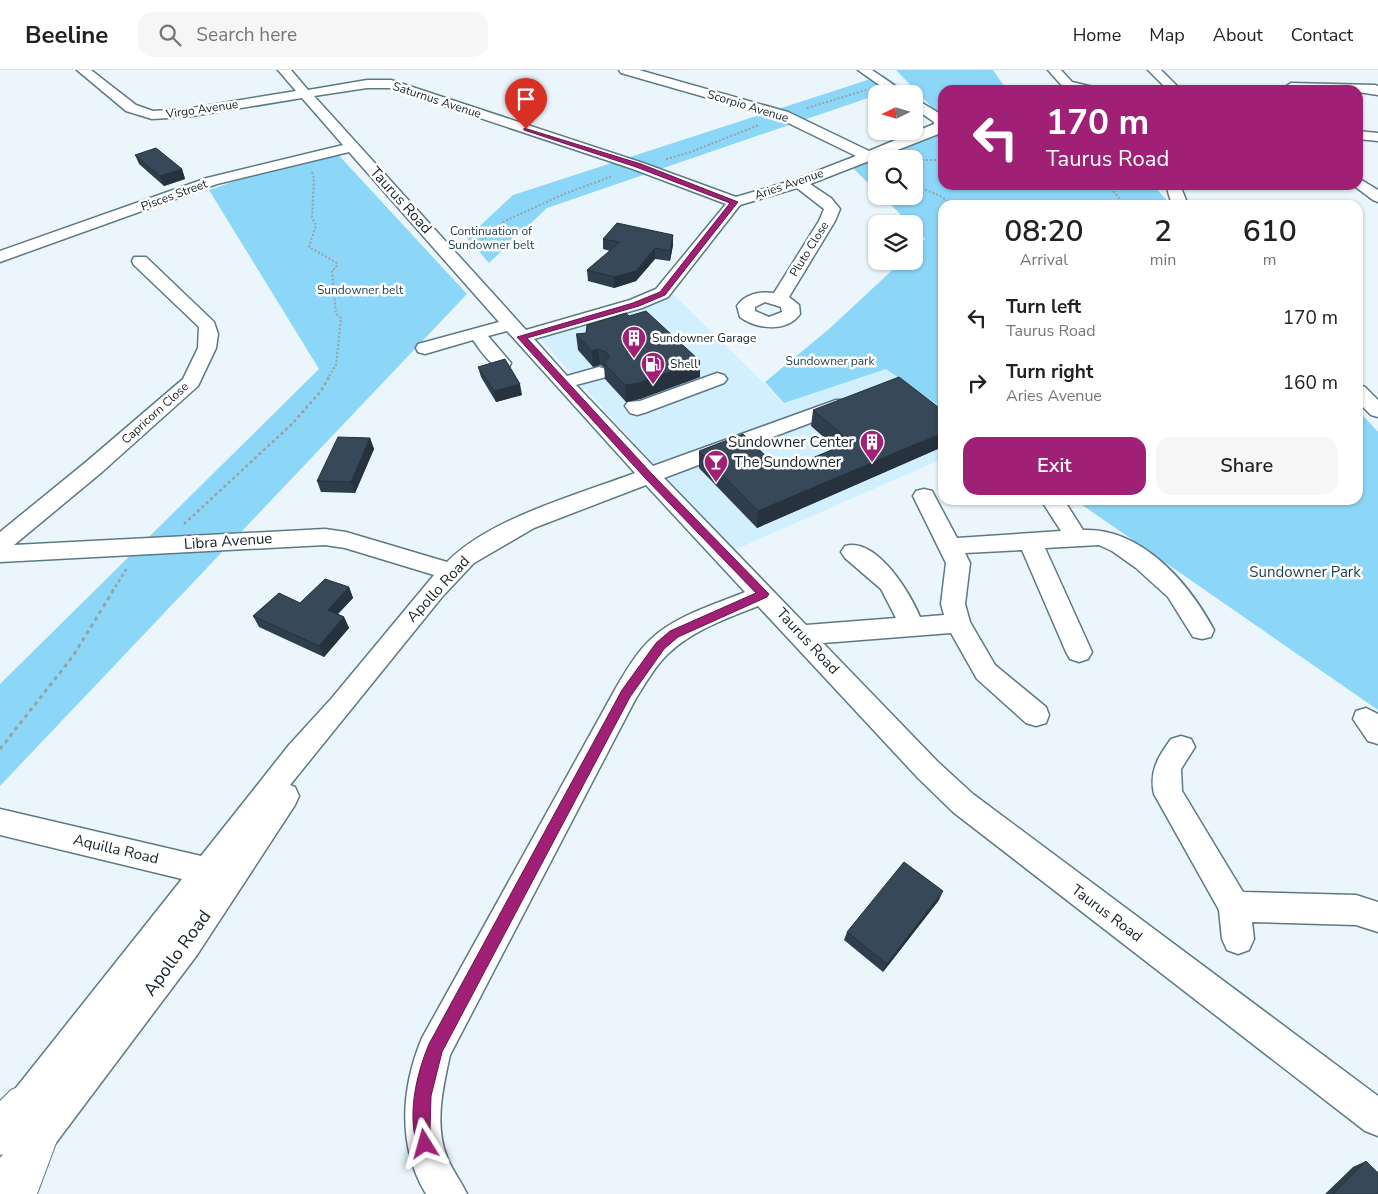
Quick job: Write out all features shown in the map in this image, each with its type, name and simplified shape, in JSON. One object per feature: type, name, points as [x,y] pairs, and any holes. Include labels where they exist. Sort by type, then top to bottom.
[{"type":"main road","points":[[16,1194],[21,1123]]},
{"type":"street","name":"Virgo Avenue","points":[[83,70],[132,108],[152,115],[186,113],[305,94]]},
{"type":"street","name":"Taurus Road","points":[[284,70],[515,330],[648,476],[763,594],[928,770],[963,803],[1378,1118]]},
{"type":"street","name":"Scorpio Avenue","points":[[625,70],[783,115],[866,155]]},
{"type":"street","points":[[864,70],[887,85]]},
{"type":"street","points":[[1054,70],[1071,85]]},
{"type":"street","points":[[1154,70],[1170,85]]},
{"type":"street","points":[[1352,75],[1376,90]]},
{"type":"street","name":"Saturnus Avenue","points":[[305,94],[374,83],[396,86],[638,166],[735,202]]},
{"type":"street","points":[[1363,89],[1376,90]]},
{"type":"street","name":"Aries Avenue","points":[[923,108],[938,118]]},
{"type":"street","name":"Aries Avenue","points":[[923,135],[938,127]]},
{"type":"street","points":[[1363,136],[1378,137]]},
{"type":"street","name":"Aries Avenue","points":[[425,348],[477,334],[515,330],[636,304],[667,290],[735,202],[799,183],[866,155],[910,140]]},
{"type":"street","name":"Pisces Street","points":[[4,251],[212,181],[352,147]]},
{"type":"street","name":"Pluto Close","points":[[778,299],[827,221],[832,209],[826,201],[799,183]]},
{"type":"street","points":[[1363,186],[1378,198]]},
{"type":"street","name":"Capricorn Close","points":[[0,544],[94,467],[191,382],[200,365],[210,338],[208,326],[140,261]]},
{"type":"street","points":[[576,339],[646,316],[636,304]]},
{"type":"street","points":[[477,334],[502,363]]},
{"type":"street","points":[[563,383],[599,373]]},
{"type":"street","points":[[601,424],[636,408],[717,379]]},
{"type":"street","points":[[1363,396],[1378,411]]},
{"type":"street","name":"Apollo Road","points":[[0,1137],[21,1123],[186,944],[219,874],[316,750],[340,707],[415,612],[452,572],[474,552],[526,523],[753,436],[859,398]]},
{"type":"street","points":[[924,496],[958,563],[953,604],[958,623],[986,672],[1001,687],[1036,715]]},
{"type":"street","points":[[1056,505],[1076,539]]},
{"type":"street","name":"Libra Avenue","points":[[0,554],[325,537],[346,540],[452,572]]},
{"type":"street","points":[[951,546],[1102,537],[1121,546],[1178,593],[1202,630]]},
{"type":"street","points":[[1030,541],[1079,652]]},
{"type":"street","points":[[853,552],[885,575],[895,587],[911,626]]},
{"type":"street","points":[[448,1194],[433,1173],[422,1130],[423,1096],[434,1050],[626,693],[644,666],[660,646],[674,634],[763,594]]},
{"type":"street","points":[[802,635],[958,623]]},
{"type":"street","points":[[1181,747],[1167,767],[1164,776],[1168,794],[1234,907],[1238,939]]},
{"type":"street","name":"Aquilla Road","points":[[0,822],[219,874]]},
{"type":"street","points":[[1234,907],[1356,910],[1378,918]]},
{"type":"street","name":"Apollo Road","points":[[0,1190],[21,1123]]},
{"type":"path","points":[[161,546],[292,424],[321,391],[336,365],[341,318],[336,314],[332,270],[336,268],[337,264],[309,247],[316,226],[312,218],[314,178],[307,158]]},
{"type":"path","points":[[923,160],[938,160]]},
{"type":"path","points":[[923,189],[946,200]]},
{"type":"path","points":[[1113,190],[1122,200]]},
{"type":"path","points":[[0,749],[73,656],[128,566],[128,548]]},
{"type":"shaded area","points":[[670,291],[784,403],[886,369],[938,405],[938,461],[732,551],[533,331]]},
{"type":"green space","points":[[896,70],[993,70],[1004,85],[938,85],[938,114],[923,98],[923,85],[910,85]]},
{"type":"green space","name":"Continuation of Sundowner belt","points":[[883,75],[897,85],[868,85],[868,98],[547,208],[489,263],[467,238],[513,195]]},
{"type":"green space","name":"Sundowner Park","points":[[938,131],[938,190],[1158,190],[1166,200],[938,200],[938,405],[886,369],[784,403],[765,382],[829,329],[892,270],[923,270],[923,241],[925,239],[923,237],[923,215],[901,215],[891,205],[923,205],[923,150],[890,150],[915,140],[923,140],[923,137]]},
{"type":"green space","name":"Sundowner belt","points":[[332,148],[467,294],[0,786],[0,684],[319,369],[209,190]]},
{"type":"green space","name":"Sundowner Park","points":[[868,159],[868,183],[851,166]]},
{"type":"green space","name":"Sundowner Park","points":[[1363,416],[1378,432],[1378,710],[1082,505],[1363,505]]},
{"type":"building","points":[[156,148],[182,169],[160,176],[135,155]]},
{"type":"building","points":[[617,223],[673,235],[670,251],[655,248],[636,271],[614,277],[587,270],[620,242],[603,239]]},
{"type":"building","points":[[646,311],[700,361],[639,383],[625,385],[604,363],[610,357],[606,352],[598,349],[592,351],[576,334],[586,333],[587,325],[626,313],[629,316]]},
{"type":"building","points":[[505,359],[520,384],[494,391],[478,367]]},
{"type":"building","name":"Sundowner Center","points":[[899,377],[938,407],[938,435],[758,511],[699,451],[743,434],[772,462],[784,457],[793,466],[851,442],[813,410]]},
{"type":"building","points":[[338,437],[370,438],[351,482],[317,481]]},
{"type":"building","points":[[325,579],[349,587],[328,610],[344,617],[319,646],[253,616],[279,593],[300,603]]},
{"type":"building","points":[[904,862],[943,891],[887,964],[847,932]]},
{"type":"building","points":[[1366,1161],[1378,1173],[1378,1194],[1333,1194]]},
{"type":"place","name":"Sundowner Garage","points":[[634,359]]},
{"type":"place","name":"Shell","points":[[653,385]]},
{"type":"place","name":"Sundowner Center","points":[[872,463]]},
{"type":"place","name":"The Sundowner","points":[[716,483]]},
{"type":"route","points":[[425,1144],[422,1130],[423,1096],[434,1050],[626,693],[660,646],[674,634],[763,594],[648,476],[521,337],[656,297],[667,290],[735,202],[638,166],[526,129]]},
{"type":"park label","name":"Sundowner park","points":[[830,361]]}]
